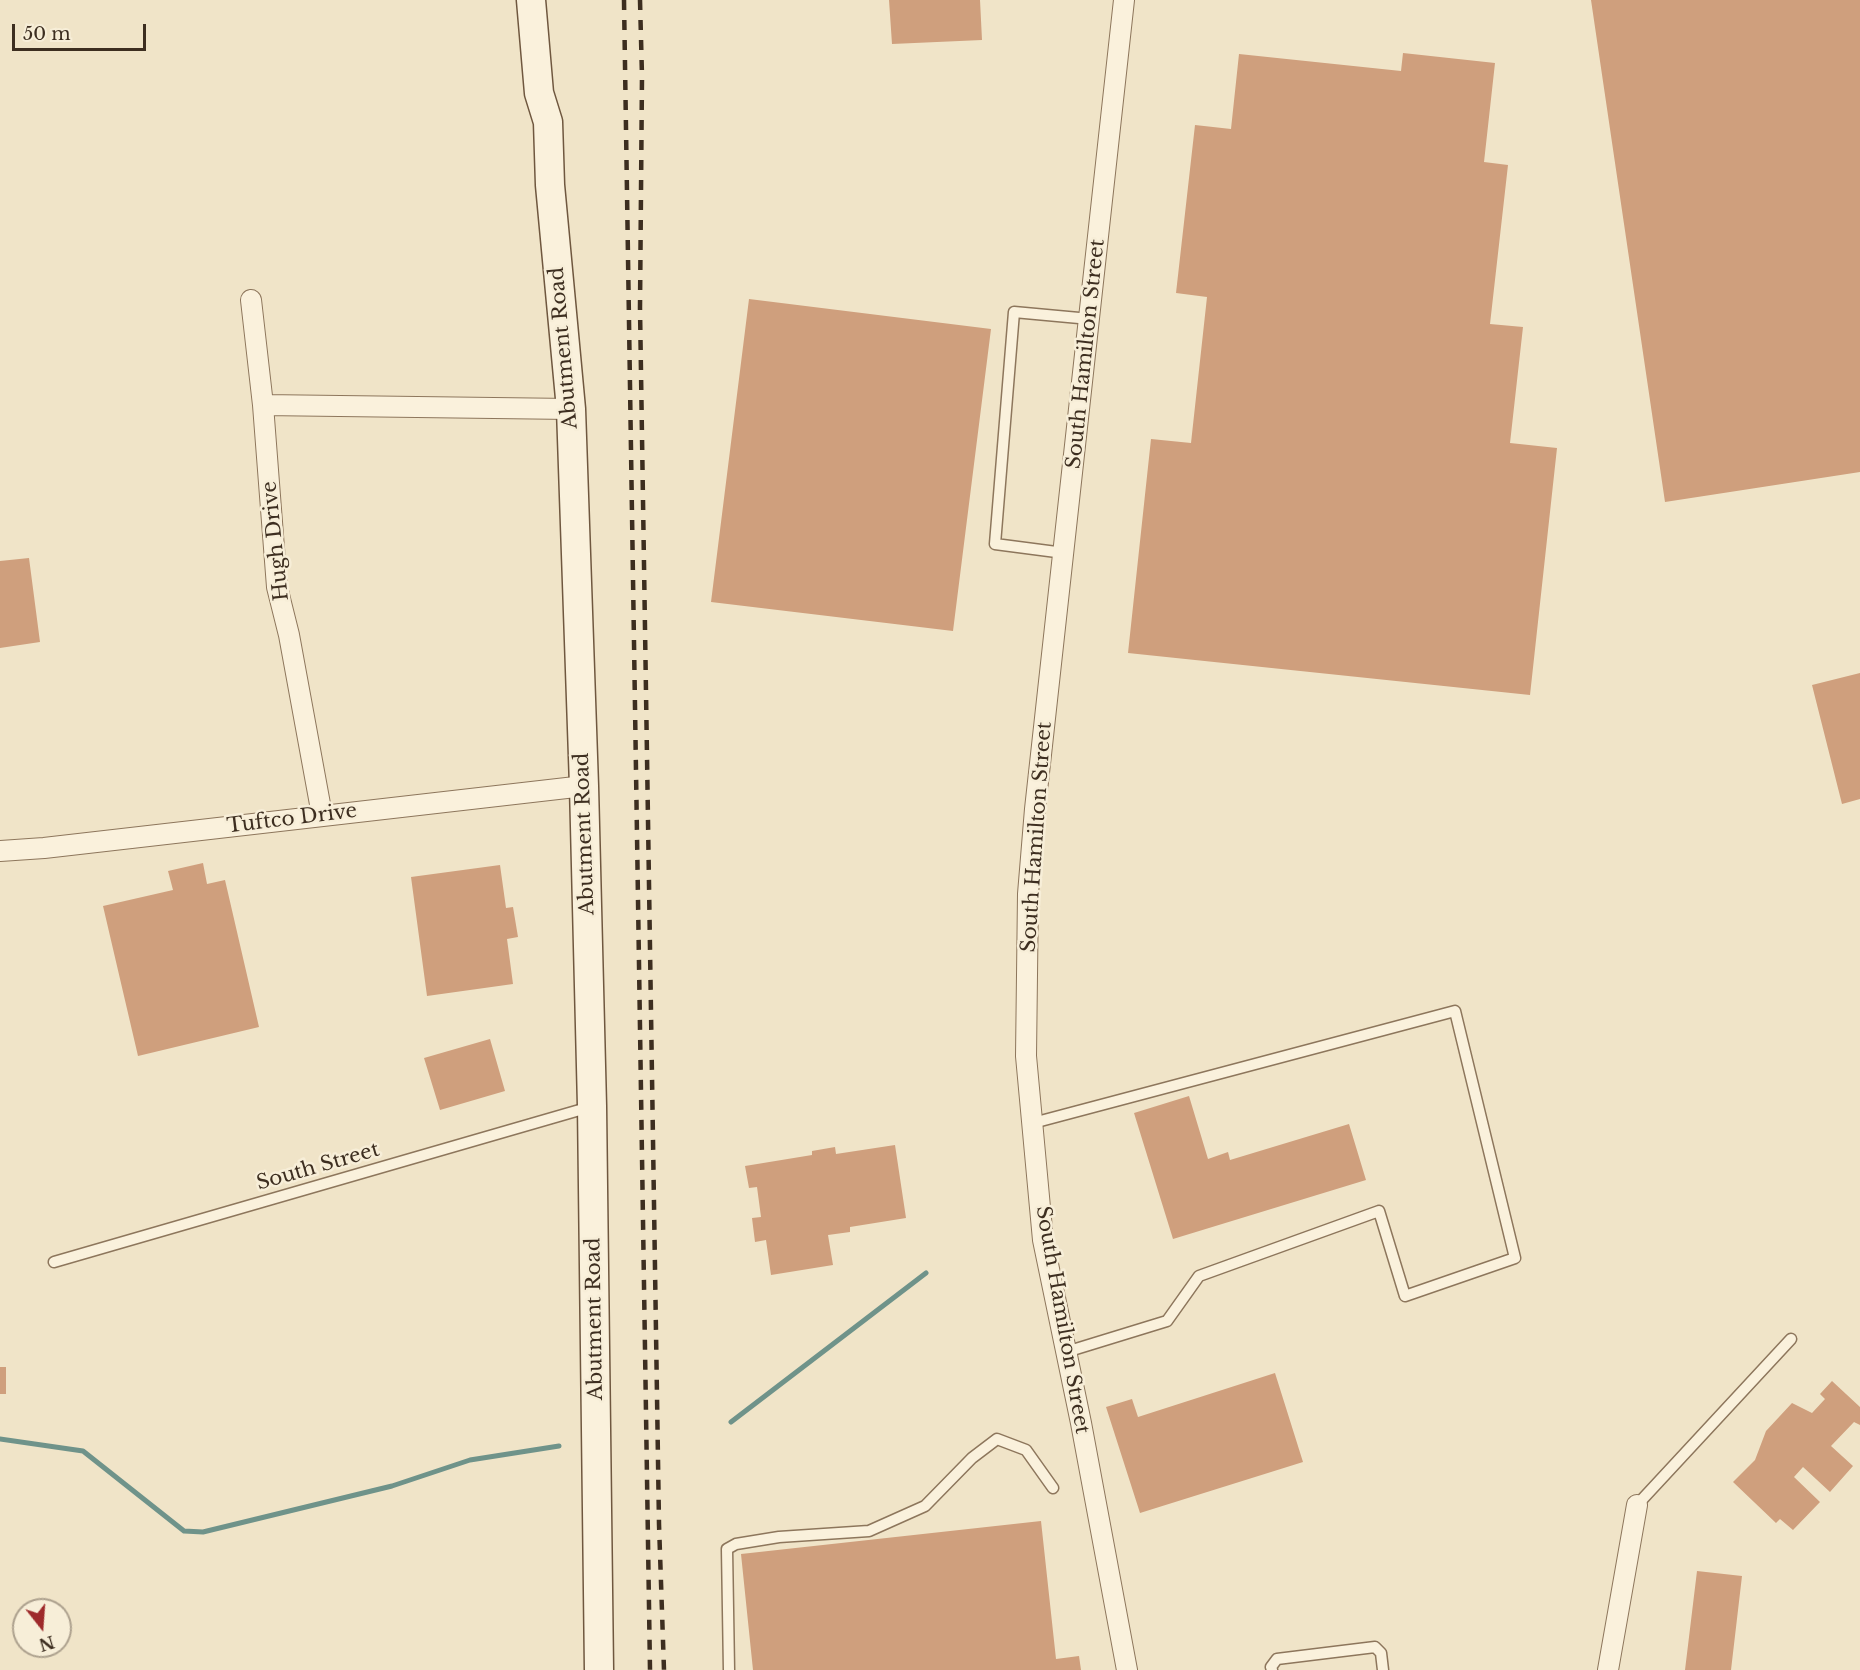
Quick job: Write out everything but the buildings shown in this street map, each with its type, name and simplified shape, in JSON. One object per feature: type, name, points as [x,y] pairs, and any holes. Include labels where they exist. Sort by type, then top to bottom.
[{"type":"main road","name":"Abutment Road","points":[[531,0],[539,93],[548,122],[550,185],[571,409],[592,1106],[599,1670]]},
{"type":"street","name":"South Hamilton Street","points":[[1124,0],[1035,809],[1028,894],[1026,1056],[1043,1240],[1127,1670]]},
{"type":"street","name":"Hugh Drive","points":[[251,300],[263,405],[277,587],[290,635],[322,815]]},
{"type":"street","points":[[263,405],[571,409]]},
{"type":"street","name":"Tuftco Drive","points":[[0,851],[44,848],[584,786]]},
{"type":"street","points":[[1608,1670],[1637,1505]]},
{"type":"lane","points":[[1064,553],[996,544],[1014,312],[1090,318]]},
{"type":"lane","points":[[1032,1123],[1455,1011],[1515,1257],[1405,1296],[1379,1211],[1199,1276],[1167,1321],[1066,1352]]},
{"type":"lane","name":"South Street","points":[[54,1262],[592,1106]]},
{"type":"lane","points":[[1637,1505],[1791,1339]]},
{"type":"lane","points":[[729,1670],[726,1549],[736,1544],[779,1537],[869,1531],[925,1506],[972,1458],[997,1439],[1026,1450],[1053,1488]]},
{"type":"lane","points":[[1272,1670],[1271,1667],[1278,1659],[1374,1647],[1381,1653],[1383,1670]]},
{"type":"waterway","points":[[731,1422],[926,1273]]},
{"type":"waterway","points":[[0,1439],[83,1451],[184,1531],[203,1532],[392,1486],[470,1460],[559,1446]]},
{"type":"railway","points":[[624,0],[650,1670]]},
{"type":"railway","points":[[640,0],[642,76],[640,308],[659,1524],[664,1670]]}]
